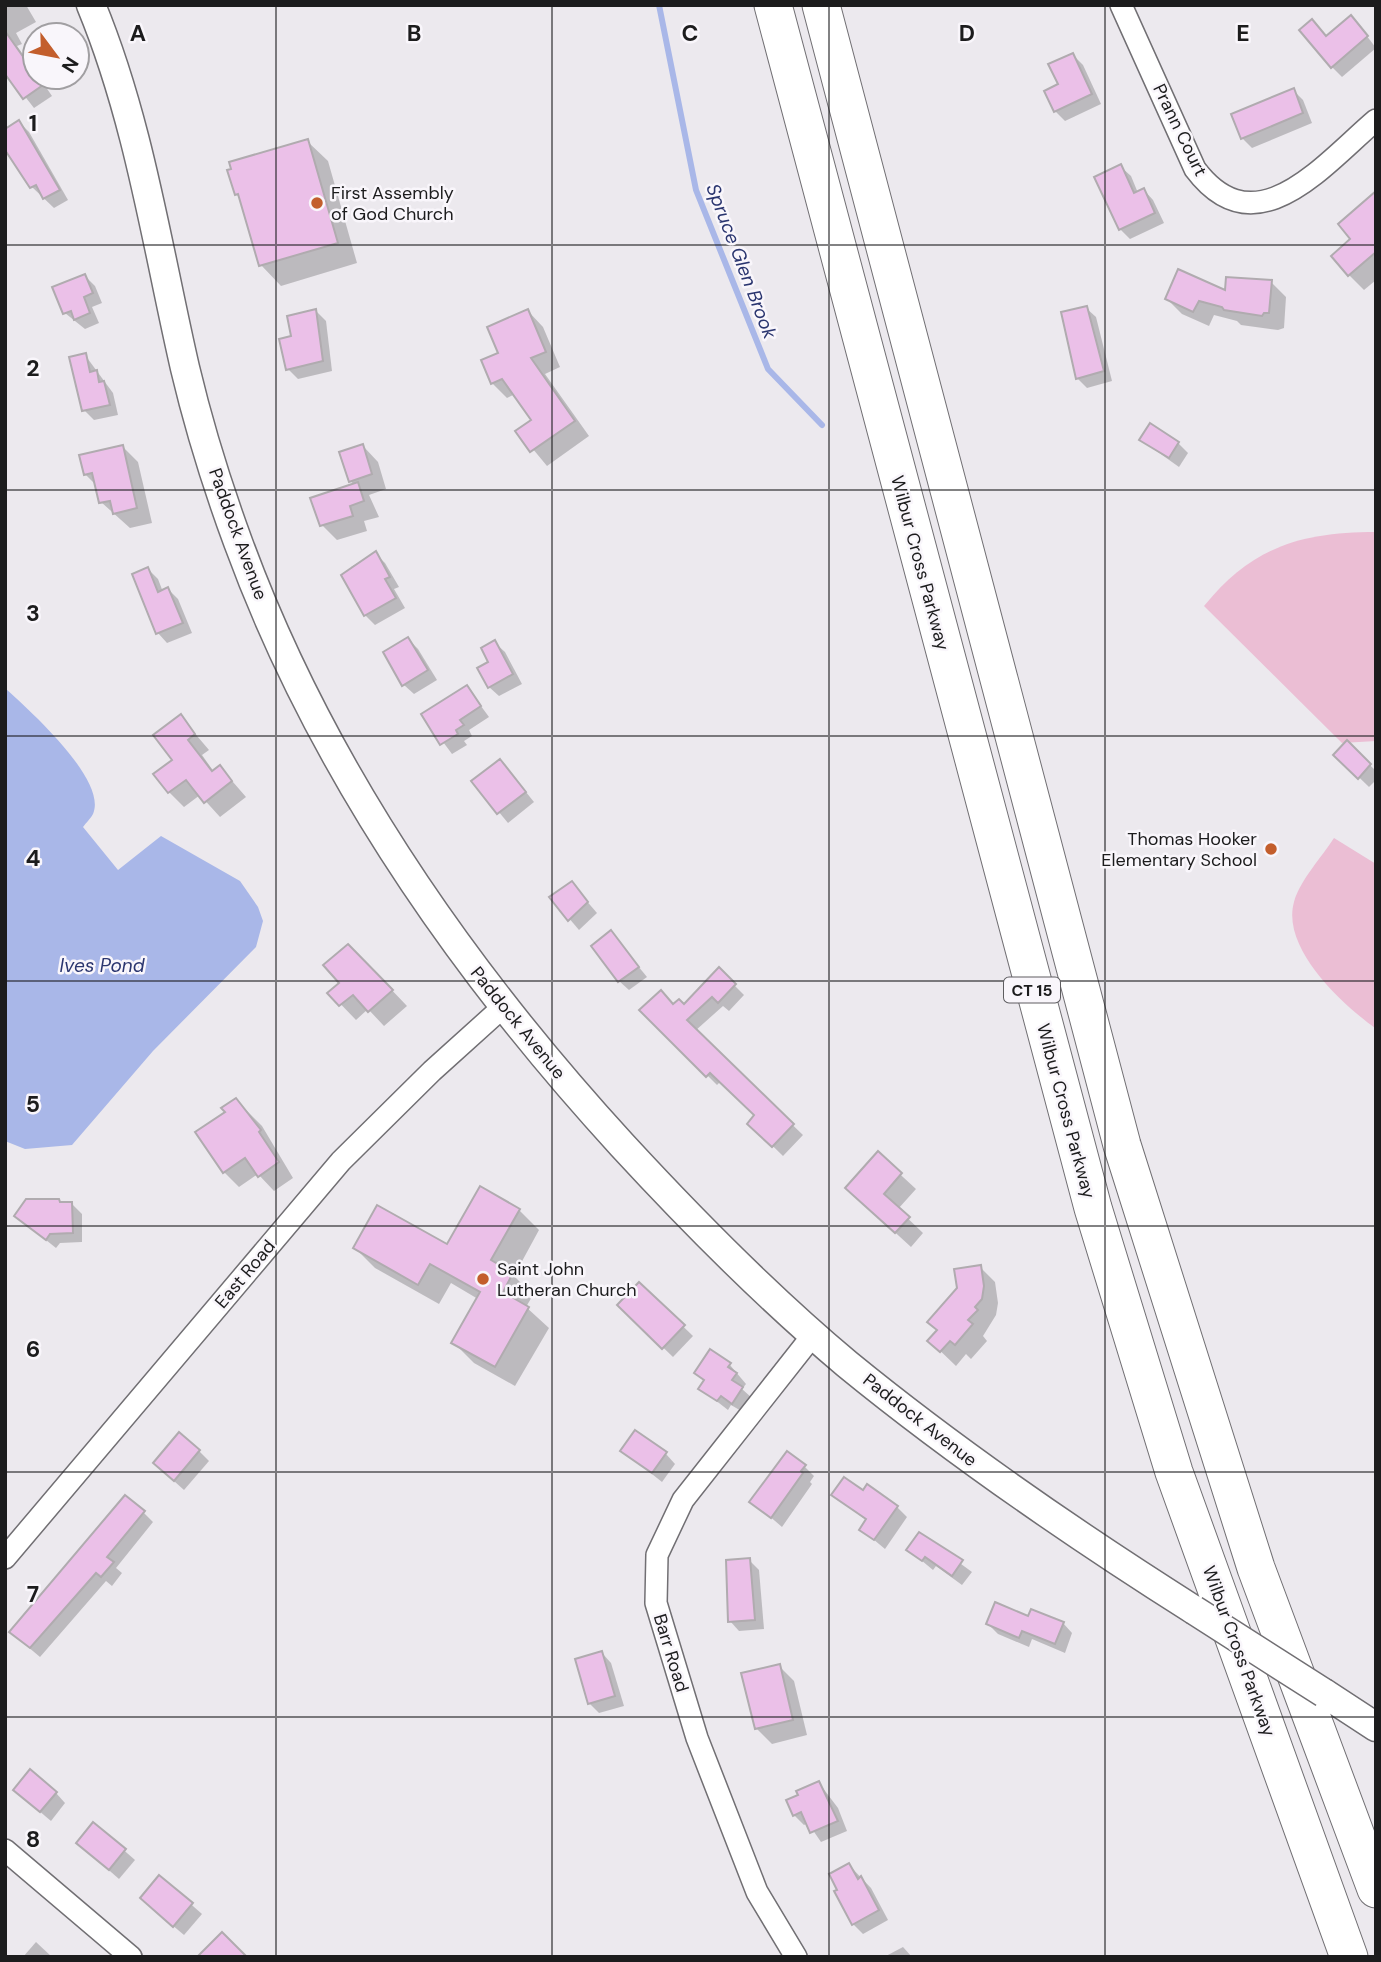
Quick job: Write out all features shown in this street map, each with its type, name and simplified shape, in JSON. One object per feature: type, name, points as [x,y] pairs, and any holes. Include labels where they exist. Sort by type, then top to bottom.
[{"type":"highway","name":"Wilbur Cross Parkway","points":[[772,5],[1093,1208],[1174,1472],[1349,1957]]},
{"type":"highway","name":"CT 15","points":[[821,5],[1122,1145],[1256,1568],[1376,1889]]},
{"type":"main road","name":"Paddock Avenue","points":[[91,5],[132,131],[199,419],[255,585],[316,716],[375,821],[435,916],[556,1072],[646,1171],[730,1257],[813,1335],[895,1402],[1089,1544],[1376,1727]]},
{"type":"street","name":"Prann Court","points":[[1121,5],[1195,169],[1210,189],[1228,200],[1249,205],[1275,200],[1297,187],[1376,120]]},
{"type":"street","name":"East Road","points":[[5,1558],[341,1161],[432,1071],[503,1007]]},
{"type":"street","name":"Barr Road","points":[[796,1957],[757,1892],[697,1738],[656,1603],[657,1555],[683,1500],[813,1335]]},
{"type":"street","points":[[5,1850],[122,1954]]},
{"type":"shaded area","points":[[1376,532],[1376,741],[1342,743],[1204,606],[1241,570],[1280,547],[1324,535]]},
{"type":"shaded area","points":[[1334,838],[1376,864],[1375,1028],[1331,990],[1317,973],[1305,956],[1292,920],[1294,902],[1301,885]]},
{"type":"water","name":"Ives Pond","points":[[5,688],[47,728],[78,765],[89,783],[94,800],[93,814],[83,827],[118,870],[161,836],[240,881],[258,907],[263,921],[256,947],[153,1051],[72,1145],[25,1149],[5,1141]]},
{"type":"building","points":[[1351,15],[1368,36],[1331,68],[1299,30],[1312,19],[1326,36]]},
{"type":"building","points":[[5,31],[21,54],[21,91],[34,91],[23,99],[5,74]]},
{"type":"building","points":[[1073,53],[1092,94],[1054,112],[1044,91],[1058,84],[1048,64]]},
{"type":"building","points":[[1294,88],[1303,113],[1241,139],[1231,114]]},
{"type":"building","points":[[19,120],[60,190],[43,199],[36,185],[30,188],[5,150],[5,129]]},
{"type":"building","name":"First Assembly of God Church","points":[[308,139],[338,243],[259,266],[238,194],[235,195],[227,170],[231,169],[229,162]]},
{"type":"building","points":[[1121,164],[1134,193],[1144,188],[1155,213],[1119,230],[1094,177]]},
{"type":"building","points":[[1376,191],[1376,252],[1348,276],[1331,256],[1350,239],[1338,224]]},
{"type":"building","points":[[1178,269],[1225,290],[1226,277],[1272,280],[1269,313],[1262,316],[1224,310],[1222,307],[1199,301],[1193,312],[1165,299]]},
{"type":"building","points":[[85,274],[93,293],[84,297],[90,313],[74,320],[71,311],[63,314],[52,287]]},
{"type":"building","points":[[1087,306],[1104,371],[1076,379],[1061,312]]},
{"type":"building","points":[[316,309],[323,361],[286,370],[279,339],[291,336],[287,316]]},
{"type":"building","points":[[528,309],[546,352],[531,358],[575,421],[530,452],[515,431],[531,420],[502,379],[491,384],[481,360],[498,353],[487,327]]},
{"type":"building","points":[[86,353],[90,372],[97,370],[99,382],[104,381],[110,405],[82,411],[69,357]]},
{"type":"building","points":[[1150,423],[1179,442],[1169,458],[1139,440]]},
{"type":"building","points":[[363,444],[372,474],[349,482],[339,452]]},
{"type":"building","points":[[123,445],[137,508],[113,514],[110,501],[99,503],[92,473],[84,475],[79,455]]},
{"type":"building","points":[[358,482],[364,501],[350,506],[353,516],[320,526],[310,498]]},
{"type":"building","points":[[376,551],[390,577],[385,579],[396,598],[364,616],[341,575]]},
{"type":"building","points":[[148,567],[158,592],[168,587],[183,623],[156,634],[132,574]]},
{"type":"building","points":[[408,637],[428,670],[402,686],[383,652]]},
{"type":"building","points":[[495,640],[513,674],[488,688],[477,668],[488,662],[481,648]]},
{"type":"building","points":[[467,685],[481,706],[460,720],[464,725],[456,730],[458,734],[440,745],[421,714]]},
{"type":"building","points":[[181,714],[195,734],[188,740],[212,771],[220,765],[232,781],[204,803],[186,780],[168,793],[153,774],[172,760],[153,735]]},
{"type":"building","points":[[1347,740],[1371,764],[1358,779],[1333,755]]},
{"type":"building","points":[[500,759],[526,792],[497,814],[471,781]]},
{"type":"building","points":[[572,881],[588,902],[568,921],[549,897]]},
{"type":"building","points":[[611,930],[639,967],[618,982],[591,946]]},
{"type":"building","points":[[348,944],[393,990],[368,1012],[353,995],[339,1006],[327,993],[339,983],[323,965]]},
{"type":"building","points":[[719,967],[736,984],[718,1003],[712,997],[687,1020],[794,1124],[772,1147],[747,1124],[754,1115],[710,1073],[706,1077],[639,1010],[661,990],[673,1004],[679,999],[684,1004]]},
{"type":"building","points":[[236,1098],[261,1130],[259,1132],[279,1162],[258,1177],[245,1158],[223,1173],[195,1132],[225,1112],[221,1108]]},
{"type":"building","points":[[878,1151],[902,1173],[884,1194],[910,1217],[895,1233],[845,1188]]},
{"type":"building","name":"Saint John Lutheran Church","points":[[480,1186],[520,1209],[491,1260],[513,1273],[503,1292],[529,1307],[495,1367],[451,1343],[480,1292],[430,1264],[418,1285],[353,1248],[377,1205],[447,1244]]},
{"type":"building","points":[[26,1199],[59,1199],[60,1202],[72,1202],[73,1233],[50,1234],[46,1240],[14,1216]]},
{"type":"building","points":[[981,1265],[984,1286],[982,1299],[975,1307],[978,1310],[968,1320],[973,1324],[955,1345],[950,1341],[940,1352],[927,1341],[937,1330],[927,1322],[957,1288],[954,1269]]},
{"type":"building","points":[[639,1282],[685,1325],[662,1349],[617,1305]]},
{"type":"building","points":[[710,1349],[731,1363],[728,1367],[737,1373],[732,1380],[743,1387],[732,1404],[721,1396],[717,1401],[698,1389],[704,1380],[694,1373]]},
{"type":"building","points":[[635,1430],[667,1452],[652,1473],[620,1451]]},
{"type":"building","points":[[179,1432],[200,1450],[174,1481],[153,1463]]},
{"type":"building","points":[[787,1451],[806,1465],[771,1518],[749,1502]]},
{"type":"building","points":[[844,1477],[863,1490],[867,1484],[898,1506],[874,1540],[859,1530],[866,1519],[831,1495]]},
{"type":"building","points":[[125,1495],[145,1511],[107,1557],[114,1562],[101,1577],[96,1573],[30,1648],[9,1632]]},
{"type":"building","points":[[919,1532],[963,1560],[952,1576],[925,1557],[922,1561],[906,1550]]},
{"type":"building","points":[[750,1558],[755,1620],[728,1622],[726,1560]]},
{"type":"building","points":[[995,1602],[1028,1616],[1031,1609],[1064,1622],[1055,1644],[1022,1631],[1019,1638],[986,1624]]},
{"type":"building","points":[[602,1651],[615,1696],[588,1704],[575,1659]]},
{"type":"building","points":[[780,1664],[793,1720],[755,1729],[741,1673]]},
{"type":"building","points":[[30,1769],[57,1792],[40,1812],[13,1790]]},
{"type":"building","points":[[819,1781],[838,1821],[810,1833],[801,1812],[793,1816],[786,1800],[798,1795],[796,1791]]},
{"type":"building","points":[[93,1822],[126,1849],[109,1870],[76,1843]]},
{"type":"building","points":[[849,1863],[858,1879],[861,1876],[879,1910],[852,1925],[834,1891],[837,1890],[829,1874]]},
{"type":"building","points":[[159,1875],[193,1903],[173,1927],[140,1898]]},
{"type":"building","points":[[222,1932],[247,1957],[197,1957]]},
{"type":"waterway","name":"Spruce Glen Brook","points":[[659,5],[696,190],[768,369],[822,425]]},
{"type":"place","name":"First Assembly of God Church","points":[[317,203]]},
{"type":"place","name":"Thomas Hooker Elementary School","points":[[1271,849]]},
{"type":"place","name":"Saint John Lutheran Church","points":[[483,1279]]}]
